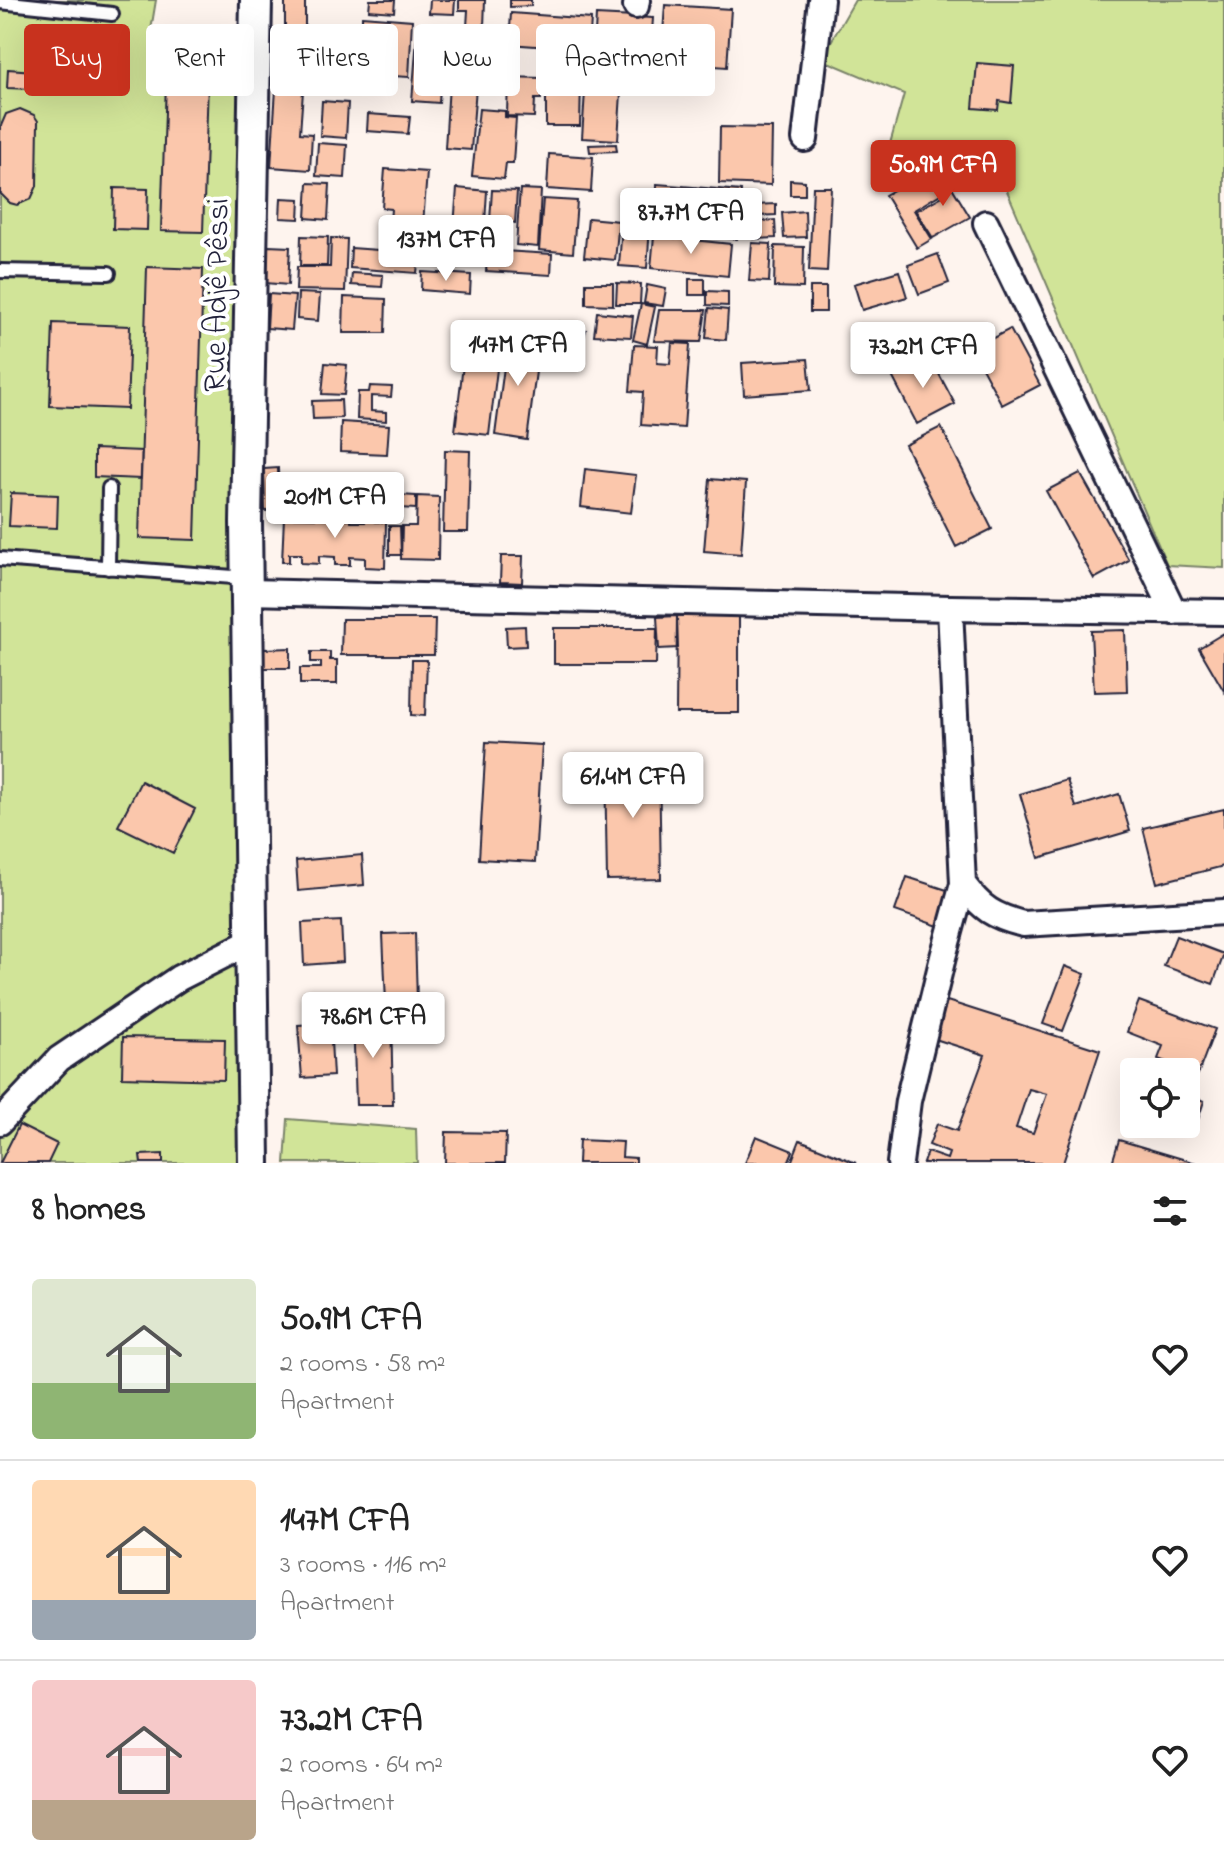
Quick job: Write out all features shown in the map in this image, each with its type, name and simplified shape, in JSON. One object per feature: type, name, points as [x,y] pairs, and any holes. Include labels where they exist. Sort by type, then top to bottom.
[{"type":"street","name":"Rue Adjê Pêssi","points":[[254,1163],[246,585],[256,0]]},
{"type":"street","points":[[805,139],[821,0]]},
{"type":"street","points":[[986,223],[1174,612]]},
{"type":"street","points":[[246,585],[950,608],[1224,612]]},
{"type":"street","points":[[900,1163],[908,1101],[963,884],[950,608]]},
{"type":"street","points":[[963,884],[978,904],[997,917],[1023,924],[1224,912]]},
{"type":"street","points":[[0,1122],[59,1059],[179,978],[250,942]]},
{"type":"lane","points":[[0,2],[112,14]]},
{"type":"lane","points":[[0,271],[109,273]]},
{"type":"lane","points":[[108,568],[109,488]]},
{"type":"lane","points":[[0,559],[108,568],[246,585]]},
{"type":"green space","points":[[0,0],[156,0],[152,24],[146,24],[146,96],[245,96],[242,1163],[0,1163]]},
{"type":"green space","points":[[855,0],[1224,0],[1224,568],[1167,565],[987,144],[882,172],[904,94],[821,59]]},
{"type":"green space","points":[[288,1119],[416,1129],[417,1163],[285,1163]]},
{"type":"building","points":[[285,0],[305,0],[305,24],[285,24]]},
{"type":"building","points":[[370,0],[395,0],[394,12],[369,10]]},
{"type":"building","points":[[430,0],[455,0],[454,14],[429,13]]},
{"type":"building","points":[[459,0],[485,0],[484,24],[467,24],[468,10],[459,10]]},
{"type":"building","points":[[510,0],[531,0],[531,6],[510,7]]},
{"type":"building","points":[[665,5],[731,9],[727,67],[715,66],[715,24],[664,24]]},
{"type":"building","points":[[511,13],[591,19],[591,24],[536,24],[536,46],[520,45],[520,24],[510,24]]},
{"type":"building","points":[[596,15],[653,18],[653,24],[596,24]]},
{"type":"building","points":[[362,16],[412,20],[409,77],[398,76],[398,24],[362,24]]},
{"type":"building","points":[[977,63],[1014,66],[1011,103],[999,101],[998,110],[973,108]]},
{"type":"building","points":[[8,69],[24,70],[24,89],[7,88]]},
{"type":"building","points":[[414,76],[414,96],[439,96],[439,103],[412,101]]},
{"type":"building","points":[[520,77],[536,78],[536,96],[541,96],[541,99],[535,99],[534,117],[507,116],[508,96],[520,96]]},
{"type":"building","points":[[166,96],[208,96],[203,232],[161,231]]},
{"type":"building","points":[[276,96],[303,96],[300,133],[312,134],[310,170],[271,167]]},
{"type":"building","points":[[448,96],[475,96],[471,150],[445,148]]},
{"type":"building","points":[[546,96],[581,96],[580,126],[546,126]]},
{"type":"building","points":[[585,96],[621,96],[618,140],[582,138]]},
{"type":"building","points":[[322,101],[348,103],[346,138],[320,136]]},
{"type":"building","points":[[20,109],[34,115],[38,121],[37,186],[31,199],[17,205],[10,203],[0,193],[0,128],[6,114]]},
{"type":"building","points":[[479,109],[505,111],[505,117],[516,118],[513,163],[506,163],[504,179],[472,176]]},
{"type":"building","points":[[368,114],[410,117],[408,134],[367,131]]},
{"type":"building","points":[[720,127],[772,128],[771,185],[719,183]]},
{"type":"building","points":[[318,143],[347,145],[345,178],[316,176]]},
{"type":"building","points":[[616,144],[617,151],[590,152],[589,145]]},
{"type":"building","points":[[549,154],[593,157],[591,192],[547,189]]},
{"type":"building","points":[[938,164],[970,217],[933,238],[916,211],[946,194],[930,168]]},
{"type":"building","points":[[385,169],[427,172],[421,250],[388,247],[391,209],[382,208]]},
{"type":"building","points":[[929,170],[942,193],[914,210],[932,239],[917,248],[885,195]]},
{"type":"building","points":[[790,180],[805,181],[805,195],[790,195]]},
{"type":"building","points":[[308,183],[330,184],[328,220],[306,218]]},
{"type":"building","points":[[657,184],[741,191],[737,239],[654,231]]},
{"type":"building","points":[[813,187],[831,187],[827,272],[809,271]]},
{"type":"building","points":[[114,188],[148,189],[147,230],[113,229]]},
{"type":"building","points":[[457,188],[487,191],[483,254],[452,252]]},
{"type":"building","points":[[520,189],[541,190],[538,247],[516,245]]},
{"type":"building","points":[[492,190],[517,191],[515,223],[490,221]]},
{"type":"building","points":[[622,191],[636,191],[637,209],[623,209]]},
{"type":"building","points":[[281,198],[300,199],[299,219],[280,218]]},
{"type":"building","points":[[543,199],[577,201],[573,253],[539,250]]},
{"type":"building","points":[[776,204],[776,215],[755,216],[754,205]]},
{"type":"building","points":[[805,211],[806,237],[784,238],[782,213]]},
{"type":"building","points":[[588,218],[619,221],[615,260],[584,257]]},
{"type":"building","points":[[775,220],[776,238],[753,239],[752,222]]},
{"type":"building","points":[[622,225],[650,227],[647,268],[619,266]]},
{"type":"building","points":[[301,236],[328,237],[327,266],[300,266]]},
{"type":"building","points":[[654,236],[731,244],[728,276],[651,268]]},
{"type":"building","points":[[331,238],[347,239],[345,291],[296,290],[297,267],[330,267]]},
{"type":"building","points":[[752,243],[771,244],[769,282],[749,281]]},
{"type":"building","points":[[268,246],[290,247],[288,285],[266,283]]},
{"type":"building","points":[[775,246],[804,247],[803,288],[774,287]]},
{"type":"building","points":[[351,248],[419,253],[417,273],[350,268]]},
{"type":"building","points":[[488,250],[552,254],[551,275],[486,271]]},
{"type":"building","points":[[938,254],[949,283],[919,294],[908,265]]},
{"type":"building","points":[[147,267],[203,269],[195,540],[139,538]]},
{"type":"building","points":[[899,271],[907,297],[862,310],[854,284]]},
{"type":"building","points":[[422,272],[471,275],[470,294],[421,290]]},
{"type":"building","points":[[352,273],[383,275],[382,287],[351,285]]},
{"type":"building","points":[[689,279],[705,279],[705,295],[689,295]]},
{"type":"building","points":[[586,283],[613,283],[613,305],[586,304]]},
{"type":"building","points":[[617,283],[641,284],[640,304],[616,304]]},
{"type":"building","points":[[647,285],[666,289],[663,306],[644,303]]},
{"type":"building","points":[[810,287],[826,287],[826,312],[810,312]]},
{"type":"building","points":[[707,291],[728,292],[728,306],[707,305]]},
{"type":"building","points":[[298,293],[320,294],[318,321],[297,319]]},
{"type":"building","points":[[269,294],[295,296],[292,330],[267,328]]},
{"type":"building","points":[[344,297],[386,299],[385,333],[343,333]]},
{"type":"building","points":[[641,304],[655,307],[647,344],[633,340]]},
{"type":"building","points":[[709,308],[728,310],[726,340],[706,338]]},
{"type":"building","points":[[659,310],[706,310],[701,342],[654,341]]},
{"type":"building","points":[[597,312],[633,316],[631,337],[594,335]]},
{"type":"building","points":[[560,322],[586,330],[582,345],[555,337]]},
{"type":"building","points":[[53,323],[130,326],[127,409],[50,406]]},
{"type":"building","points":[[1010,329],[1040,385],[1002,405],[972,349]]},
{"type":"building","points":[[467,332],[501,336],[489,435],[455,431]]},
{"type":"building","points":[[508,337],[540,341],[527,440],[495,435]]},
{"type":"building","points":[[672,343],[690,344],[684,428],[641,425],[643,392],[630,391],[634,345],[658,346],[657,363],[670,364]]},
{"type":"building","points":[[930,357],[955,404],[917,424],[892,376]]},
{"type":"building","points":[[808,359],[811,390],[744,395],[742,363]]},
{"type":"building","points":[[325,363],[347,365],[344,395],[322,394]]},
{"type":"building","points":[[370,386],[392,387],[391,397],[371,396],[371,411],[386,412],[386,421],[357,419],[358,392],[369,392]]},
{"type":"building","points":[[341,400],[342,418],[313,419],[312,401]]},
{"type":"building","points":[[341,422],[389,425],[387,454],[340,452]]},
{"type":"building","points":[[941,427],[992,529],[956,547],[905,445]]},
{"type":"building","points":[[94,449],[142,451],[141,479],[94,477]]},
{"type":"building","points":[[445,450],[470,451],[468,532],[443,532]]},
{"type":"building","points":[[278,468],[279,510],[265,511],[264,469]]},
{"type":"building","points":[[585,469],[636,475],[631,513],[581,507]]},
{"type":"building","points":[[1080,473],[1129,560],[1094,579],[1046,491]]},
{"type":"building","points":[[329,477],[389,478],[388,518],[328,517]]},
{"type":"building","points":[[710,479],[746,482],[741,554],[704,551]]},
{"type":"building","points":[[11,493],[58,495],[57,528],[9,526]]},
{"type":"building","points":[[399,495],[416,496],[416,509],[399,508]]},
{"type":"building","points":[[417,496],[439,497],[438,560],[401,559],[402,526],[416,526]]},
{"type":"building","points":[[284,517],[351,519],[351,522],[365,522],[365,518],[386,522],[385,568],[365,567],[365,558],[350,557],[350,565],[335,565],[335,557],[319,556],[319,564],[301,563],[301,554],[289,554],[289,562],[282,562]]},
{"type":"building","points":[[389,526],[400,526],[401,555],[389,555]]},
{"type":"building","points":[[501,556],[523,556],[522,583],[500,582]]},
{"type":"building","points":[[677,616],[678,648],[659,649],[657,617]]},
{"type":"building","points":[[677,616],[739,616],[739,713],[676,713]]},
{"type":"building","points":[[342,619],[435,619],[434,655],[341,655]]},
{"type":"building","points":[[525,626],[526,646],[507,647],[506,627]]},
{"type":"building","points":[[554,628],[657,628],[656,664],[554,664]]},
{"type":"building","points":[[1125,630],[1127,691],[1094,692],[1091,631]]},
{"type":"building","points":[[1224,633],[1224,691],[1199,648]]},
{"type":"building","points":[[290,648],[290,668],[264,668],[264,649]]},
{"type":"building","points":[[311,652],[330,652],[330,660],[337,660],[337,684],[300,684],[300,668],[321,668],[321,662],[311,662]]},
{"type":"building","points":[[412,660],[427,660],[425,716],[411,715]]},
{"type":"building","points":[[486,742],[542,745],[535,862],[479,859]]},
{"type":"building","points":[[605,761],[659,761],[661,879],[607,880]]},
{"type":"building","points":[[1067,780],[1076,807],[1119,794],[1130,831],[1039,858],[1020,794]]},
{"type":"building","points":[[141,781],[195,809],[173,853],[118,826]]},
{"type":"building","points":[[1224,809],[1224,866],[1157,883],[1143,828]]},
{"type":"building","points":[[362,855],[364,885],[298,891],[296,861]]},
{"type":"building","points":[[907,877],[953,892],[941,927],[895,911]]},
{"type":"building","points":[[341,921],[343,962],[304,965],[302,923]]},
{"type":"building","points":[[415,933],[417,1001],[386,1003],[383,934]]},
{"type":"building","points":[[1176,936],[1224,954],[1213,984],[1164,966]]},
{"type":"building","points":[[1065,966],[1085,974],[1063,1031],[1043,1024]]},
{"type":"building","points":[[947,1001],[1100,1050],[1063,1163],[923,1163],[927,1152],[947,1159],[949,1153],[929,1145],[937,1124],[957,1131],[985,1055],[935,1039]],"holes":[[[1029,1089],[1047,1094],[1033,1133],[1016,1128]]]},
{"type":"building","points":[[1139,1001],[1215,1029],[1200,1069],[1200,1058],[1158,1058],[1163,1046],[1127,1032]]},
{"type":"building","points":[[391,1015],[393,1105],[356,1105],[353,1016]]},
{"type":"building","points":[[330,1023],[333,1076],[302,1078],[298,1025]]},
{"type":"building","points":[[123,1037],[225,1039],[224,1080],[122,1077]]},
{"type":"building","points":[[19,1125],[57,1144],[48,1163],[0,1163]]},
{"type":"building","points":[[446,1132],[506,1133],[505,1163],[445,1163]]},
{"type":"building","points":[[756,1136],[793,1151],[788,1163],[745,1163]]},
{"type":"building","points":[[579,1140],[623,1142],[622,1157],[636,1158],[636,1163],[578,1163]]},
{"type":"building","points":[[800,1140],[856,1163],[791,1163]]},
{"type":"building","points":[[1119,1140],[1196,1163],[1112,1163]]},
{"type":"building","points":[[163,1154],[163,1163],[141,1163],[140,1155]]}]
